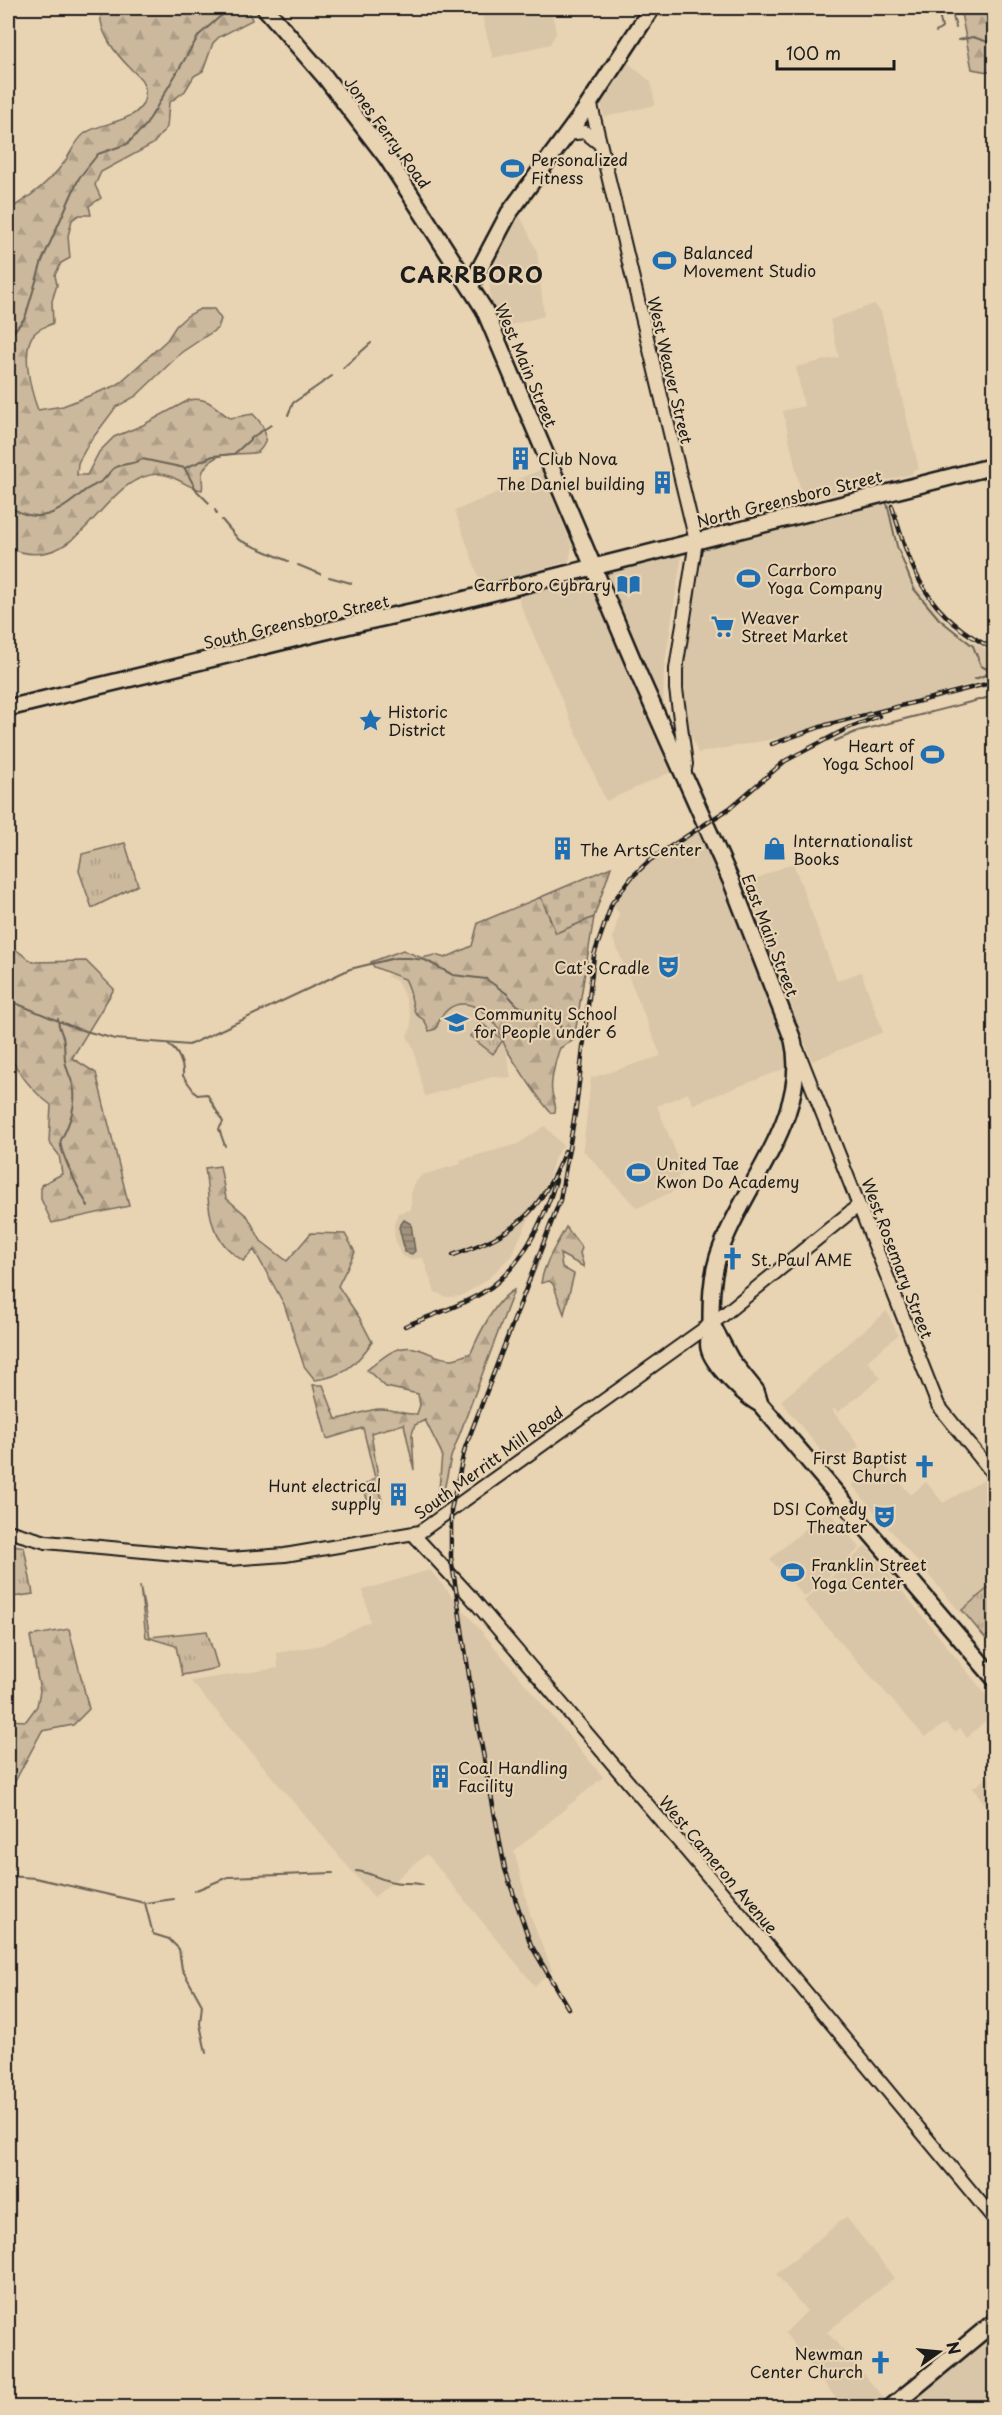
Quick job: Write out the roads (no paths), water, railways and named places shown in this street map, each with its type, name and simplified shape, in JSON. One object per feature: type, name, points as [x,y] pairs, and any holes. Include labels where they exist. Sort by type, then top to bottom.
[{"type":"main road","name":"Jones Ferry Road","points":[[265,8],[371,135],[471,285]]},
{"type":"main road","points":[[471,285],[509,213],[567,134],[652,8]]},
{"type":"main road","name":"West Main Street","points":[[471,285],[492,327],[593,568]]},
{"type":"main road","name":"North Greensboro Street","points":[[593,568],[994,466]]},
{"type":"main road","name":"South Greensboro Street","points":[[8,708],[593,568]]},
{"type":"main road","name":"East Main Street","points":[[593,568],[736,892],[793,1040],[797,1067],[791,1104],[720,1250],[712,1282],[711,1323]]},
{"type":"main road","points":[[711,1323],[731,1360],[756,1391],[760,1404],[994,1678]]},
{"type":"main road","points":[[890,2408],[994,2322]]},
{"type":"street","name":"West Weaver Street","points":[[590,101],[696,541]]},
{"type":"street","points":[[567,134],[585,132],[600,144]]},
{"type":"street","points":[[684,774],[686,764],[676,689],[676,669],[696,541]]},
{"type":"street","name":"West Rosemary Street","points":[[793,1040],[938,1405],[994,1475]]},
{"type":"street","name":"South Merritt Mill Road","points":[[8,1531],[46,1542],[230,1559],[285,1555],[413,1534],[429,1527],[711,1323],[859,1205]]},
{"type":"street","name":"West Cameron Avenue","points":[[413,1534],[471,1598],[752,1927],[994,2219]]},
{"type":"waterway","points":[[8,338],[25,318],[42,261],[79,178],[98,154],[127,144],[146,125],[199,35],[230,8]]},
{"type":"waterway","points":[[938,8],[942,28]]},
{"type":"waterway","points":[[951,8],[956,28]]},
{"type":"waterway","points":[[936,32],[942,28]]},
{"type":"waterway","points":[[958,40],[973,37],[994,44]]},
{"type":"waterway","points":[[343,368],[371,343]]},
{"type":"waterway","points":[[288,415],[293,403],[332,376]]},
{"type":"waterway","points":[[8,505],[28,515],[47,515],[101,482],[116,467],[142,459],[185,468],[213,456],[234,454],[254,436],[271,425]]},
{"type":"waterway","points":[[185,469],[197,491],[209,503]]},
{"type":"waterway","points":[[887,503],[897,546],[914,589],[939,619],[973,646],[981,666],[993,672],[975,679]]},
{"type":"waterway","points":[[215,510],[217,514]]},
{"type":"waterway","points":[[222,520],[239,540],[288,561]]},
{"type":"waterway","points":[[298,565],[320,574]]},
{"type":"waterway","points":[[329,577],[351,583]]},
{"type":"waterway","points":[[835,741],[858,731],[994,696]]},
{"type":"waterway","points":[[8,1000],[78,1029],[115,1039],[189,1045],[350,969],[395,958],[409,958],[425,960],[453,975],[486,979],[506,993],[518,1006],[559,1020],[562,1035],[573,1032]]},
{"type":"waterway","points":[[58,1019],[74,1097],[71,1116],[61,1144],[71,1172],[88,1206]]},
{"type":"waterway","points":[[167,1044],[180,1058],[183,1076],[197,1095],[207,1094],[223,1122],[219,1129],[225,1146]]},
{"type":"waterway","points":[[356,1871],[398,1883],[423,1885]]},
{"type":"waterway","points":[[194,1891],[228,1877],[333,1873]]},
{"type":"waterway","points":[[8,1876],[35,1878],[145,1903],[174,1899]]},
{"type":"waterway","points":[[145,1903],[153,1934],[169,1939],[179,1949],[182,1969],[202,2005],[200,2024],[206,2053]]},
{"type":"railway","points":[[892,506],[907,552],[925,591],[953,622],[994,649]]},
{"type":"railway","points":[[772,744],[826,725],[994,682]]},
{"type":"railway","points":[[568,2008],[531,1945],[505,1869],[472,1695],[451,1557],[451,1510],[465,1448],[560,1200],[576,1108],[594,955],[612,903],[632,877],[650,860],[730,808],[785,761],[848,728],[879,716]]},
{"type":"railway","points":[[453,1255],[494,1238],[523,1218],[546,1191],[565,1151]]},
{"type":"railway","points":[[405,1326],[454,1307],[496,1284],[529,1244],[545,1212],[556,1180]]},
{"type":"place","name":"Personalized Fitness","points":[[513,168]]},
{"type":"place","name":"Balanced Movement Studio","points":[[665,261]]},
{"type":"place","name":"Club Nova","points":[[520,458]]},
{"type":"place","name":"The Daniel building","points":[[663,483]]},
{"type":"place","name":"Carrboro Yoga Company","points":[[749,578]]},
{"type":"place","name":"Carrboro Cybrary","points":[[629,584]]},
{"type":"place","name":"Weaver Street Market","points":[[723,626]]},
{"type":"place","name":"Historic District","points":[[370,720]]},
{"type":"place","name":"Heart of Yoga School","points":[[932,754]]},
{"type":"place","name":"The ArtsCenter","points":[[562,849]]},
{"type":"place","name":"Internationalist Books","points":[[775,849]]},
{"type":"place","name":"Cat's Cradle","points":[[668,967]]},
{"type":"place","name":"Community School for People under 6","points":[[456,1022]]},
{"type":"place","name":"United Tae Kwon Do Academy","points":[[638,1172]]},
{"type":"place","name":"St. Paul AME","points":[[733,1259]]},
{"type":"place","name":"First Baptist Church","points":[[925,1466]]},
{"type":"place","name":"Hunt electrical supply","points":[[399,1494]]},
{"type":"place","name":"DSI Comedy Theater","points":[[885,1517]]},
{"type":"place","name":"Franklin Street Yoga Center","points":[[793,1573]]},
{"type":"place","name":"Coal Handling Facility","points":[[440,1776]]},
{"type":"place","name":"Newman Center Church","points":[[881,2362]]},
{"type":"district","name":"CARRBORO","points":[[472,273]]}]
